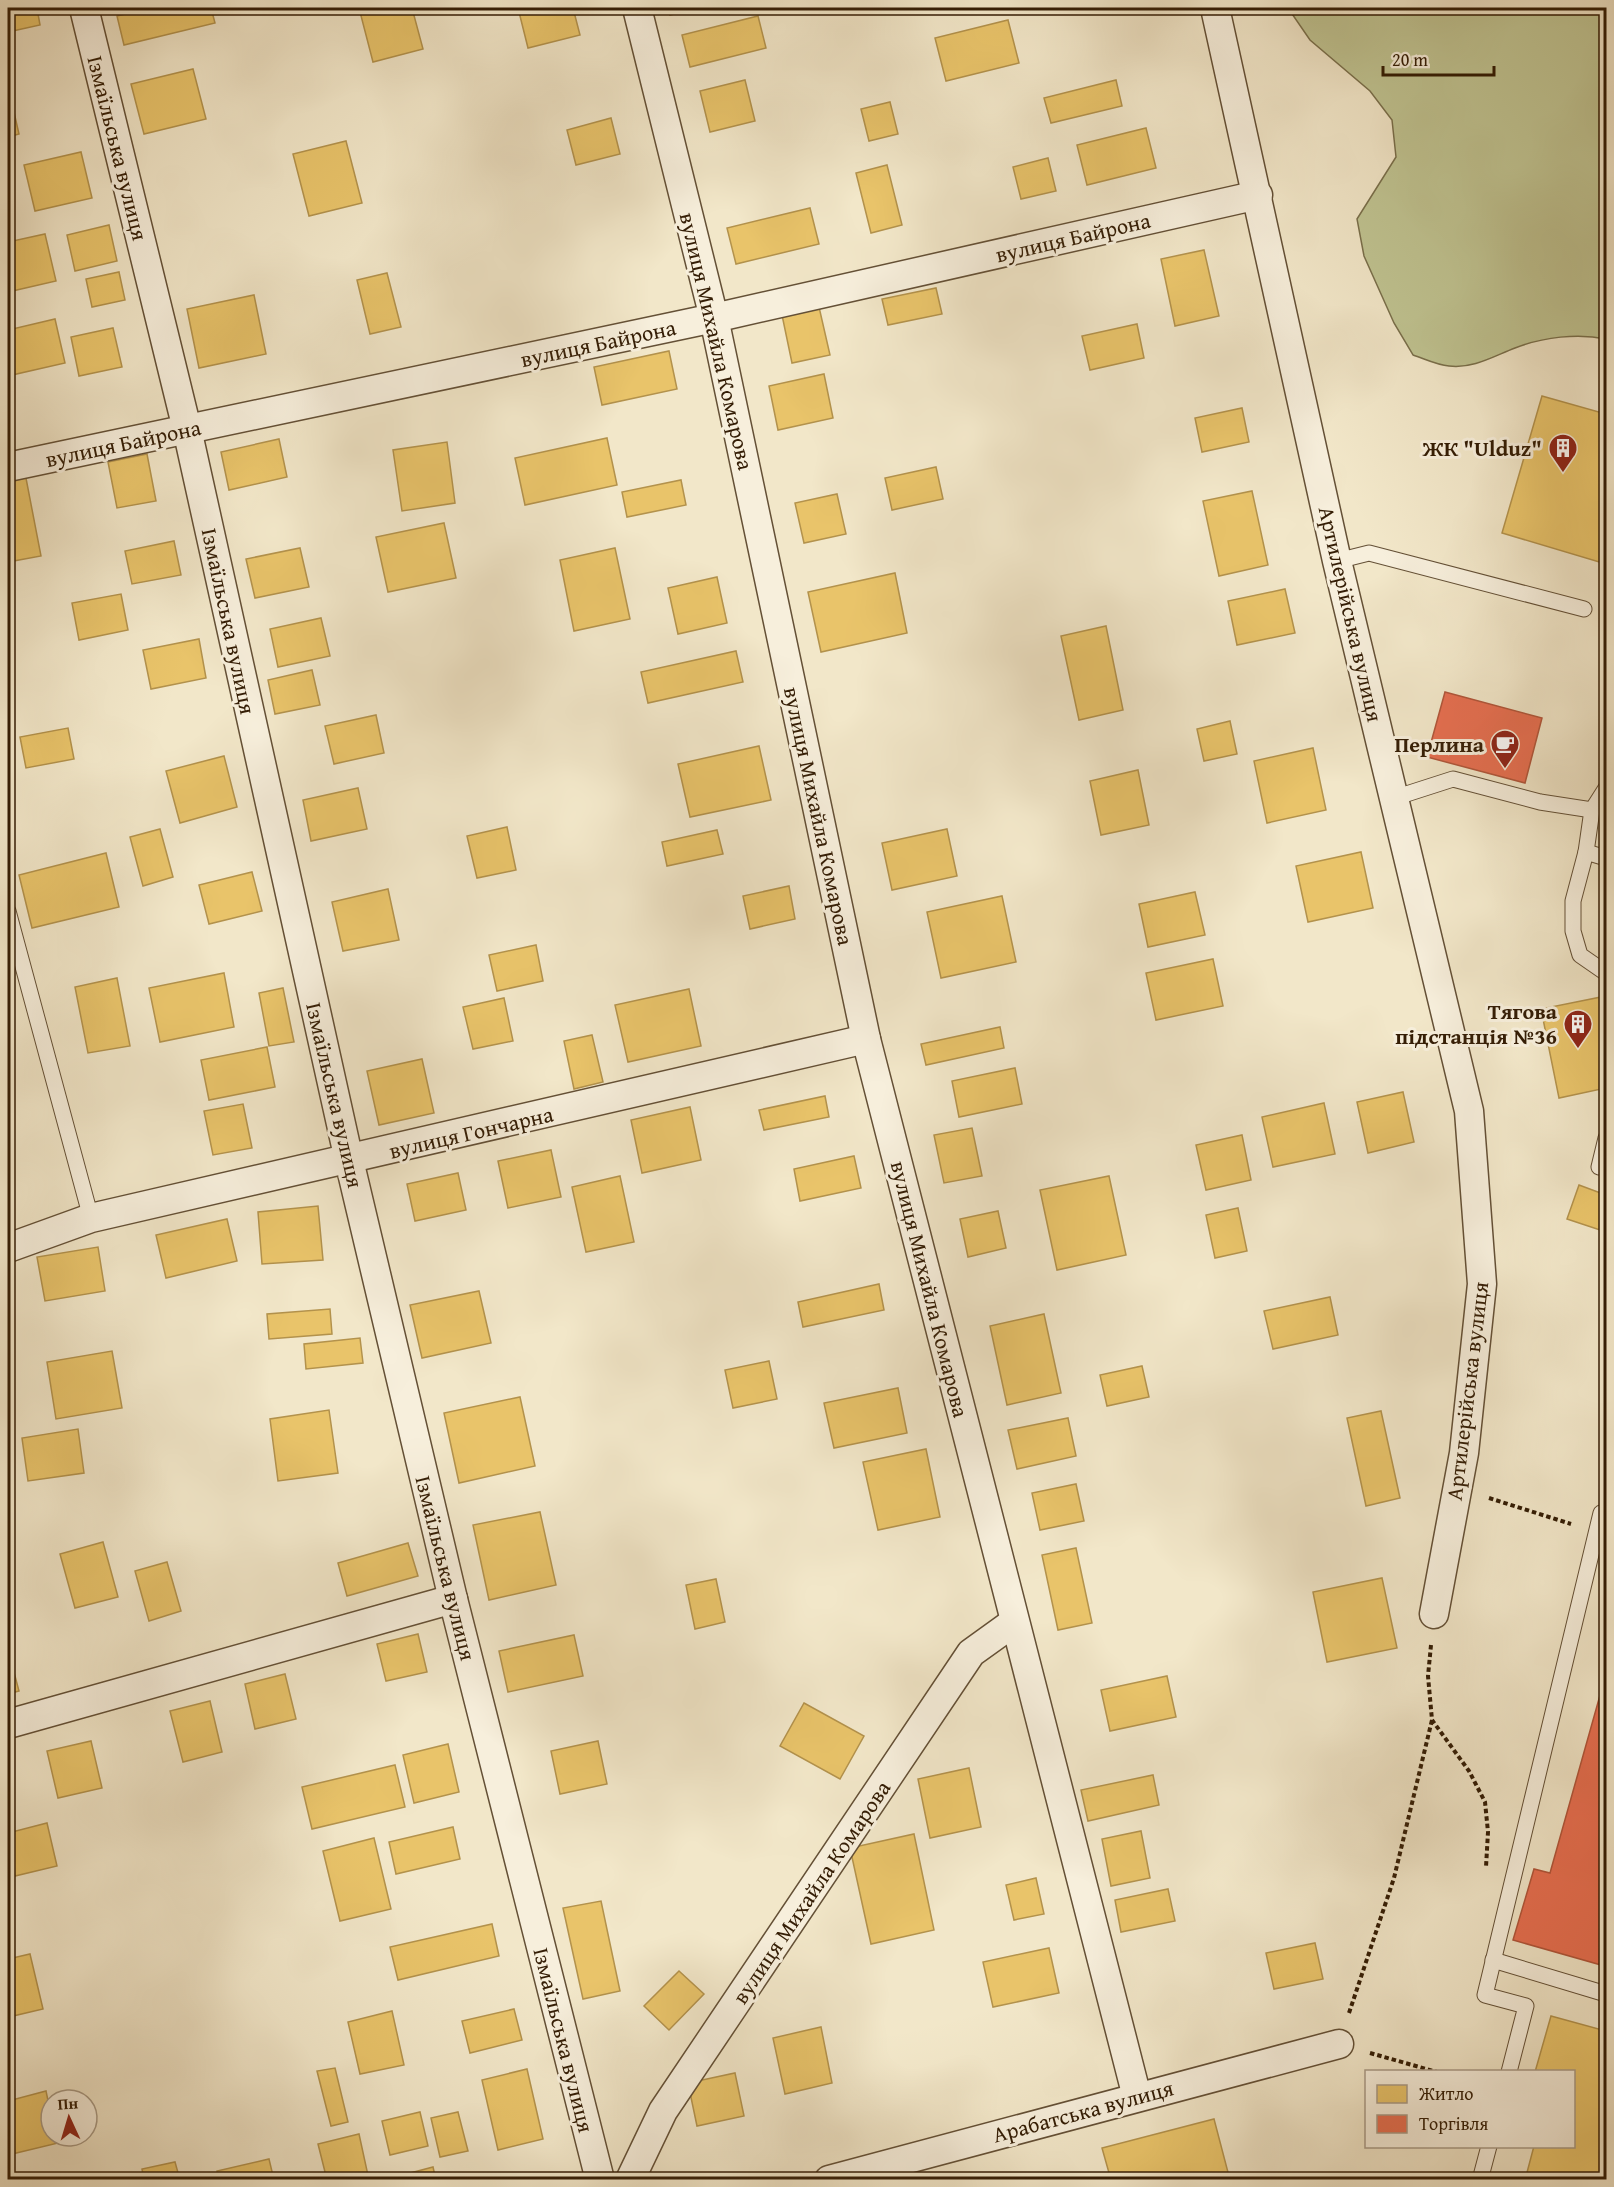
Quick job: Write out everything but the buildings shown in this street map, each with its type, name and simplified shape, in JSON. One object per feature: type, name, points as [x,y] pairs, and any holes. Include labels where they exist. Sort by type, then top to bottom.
[{"type":"street","name":"Ізмаїльська вулиця","points":[[84,8],[187,429],[349,1160],[453,1599],[600,2180]]},
{"type":"street","name":"вулиця Михайла Комарова","points":[[637,8],[714,318],[866,1039],[1137,2097]]},
{"type":"street","name":"Артилерійська вулиця","points":[[1215,8],[1337,561],[1469,1112],[1482,1284],[1464,1452],[1434,1614]]},
{"type":"street","name":"вулиця Байрона","points":[[8,467],[714,318],[1258,195]]},
{"type":"street","name":"вулиця Гончарна","points":[[8,1248],[91,1218],[866,1039]]},
{"type":"street","points":[[8,1724],[453,1599]]},
{"type":"street","name":"вулиця Михайла Комарова","points":[[630,2180],[663,2111],[971,1653],[1014,1622]]},
{"type":"street","name":"Арабатська вулиця","points":[[829,2180],[1338,2044]]},
{"type":"lane","points":[[1337,561],[1369,553],[1584,609]]},
{"type":"lane","points":[[1394,798],[1453,779],[1540,802],[1593,810]]},
{"type":"lane","points":[[1606,788],[1593,810],[1586,852],[1572,901],[1573,931],[1580,955],[1606,973]]},
{"type":"lane","points":[[1586,852],[1606,858]]},
{"type":"lane","points":[[8,911],[91,1218]]},
{"type":"lane","points":[[1599,1167],[1606,1138]]},
{"type":"lane","points":[[1510,2070],[1526,2007],[1485,1995],[1601,1513],[1606,1515]]},
{"type":"lane","points":[[1493,1960],[1606,1994]]},
{"type":"lane","points":[[1480,2180],[1488,2148]]},
{"type":"path","points":[[1457,1488],[1597,1532]]},
{"type":"path","points":[[1430,2070],[1338,2044],[1394,1878],[1432,1720],[1428,1676],[1434,1614]]},
{"type":"path","points":[[1432,1720],[1469,1771],[1485,1802],[1488,1832],[1486,1871],[1507,1905]]},
{"type":"green space","points":[[1288,8],[1606,8],[1606,339],[1572,336],[1549,339],[1526,344],[1466,366],[1449,366],[1413,355],[1394,323],[1364,256],[1357,219],[1396,157],[1392,120],[1370,91],[1310,40]]},
{"type":"place","name":"ЖК \"Ulduz\"","points":[[1563,474]]},
{"type":"place","name":"Перлина","points":[[1505,770]]},
{"type":"place","name":"Тягова пiдстанцiя №36","points":[[1578,1050]]}]
